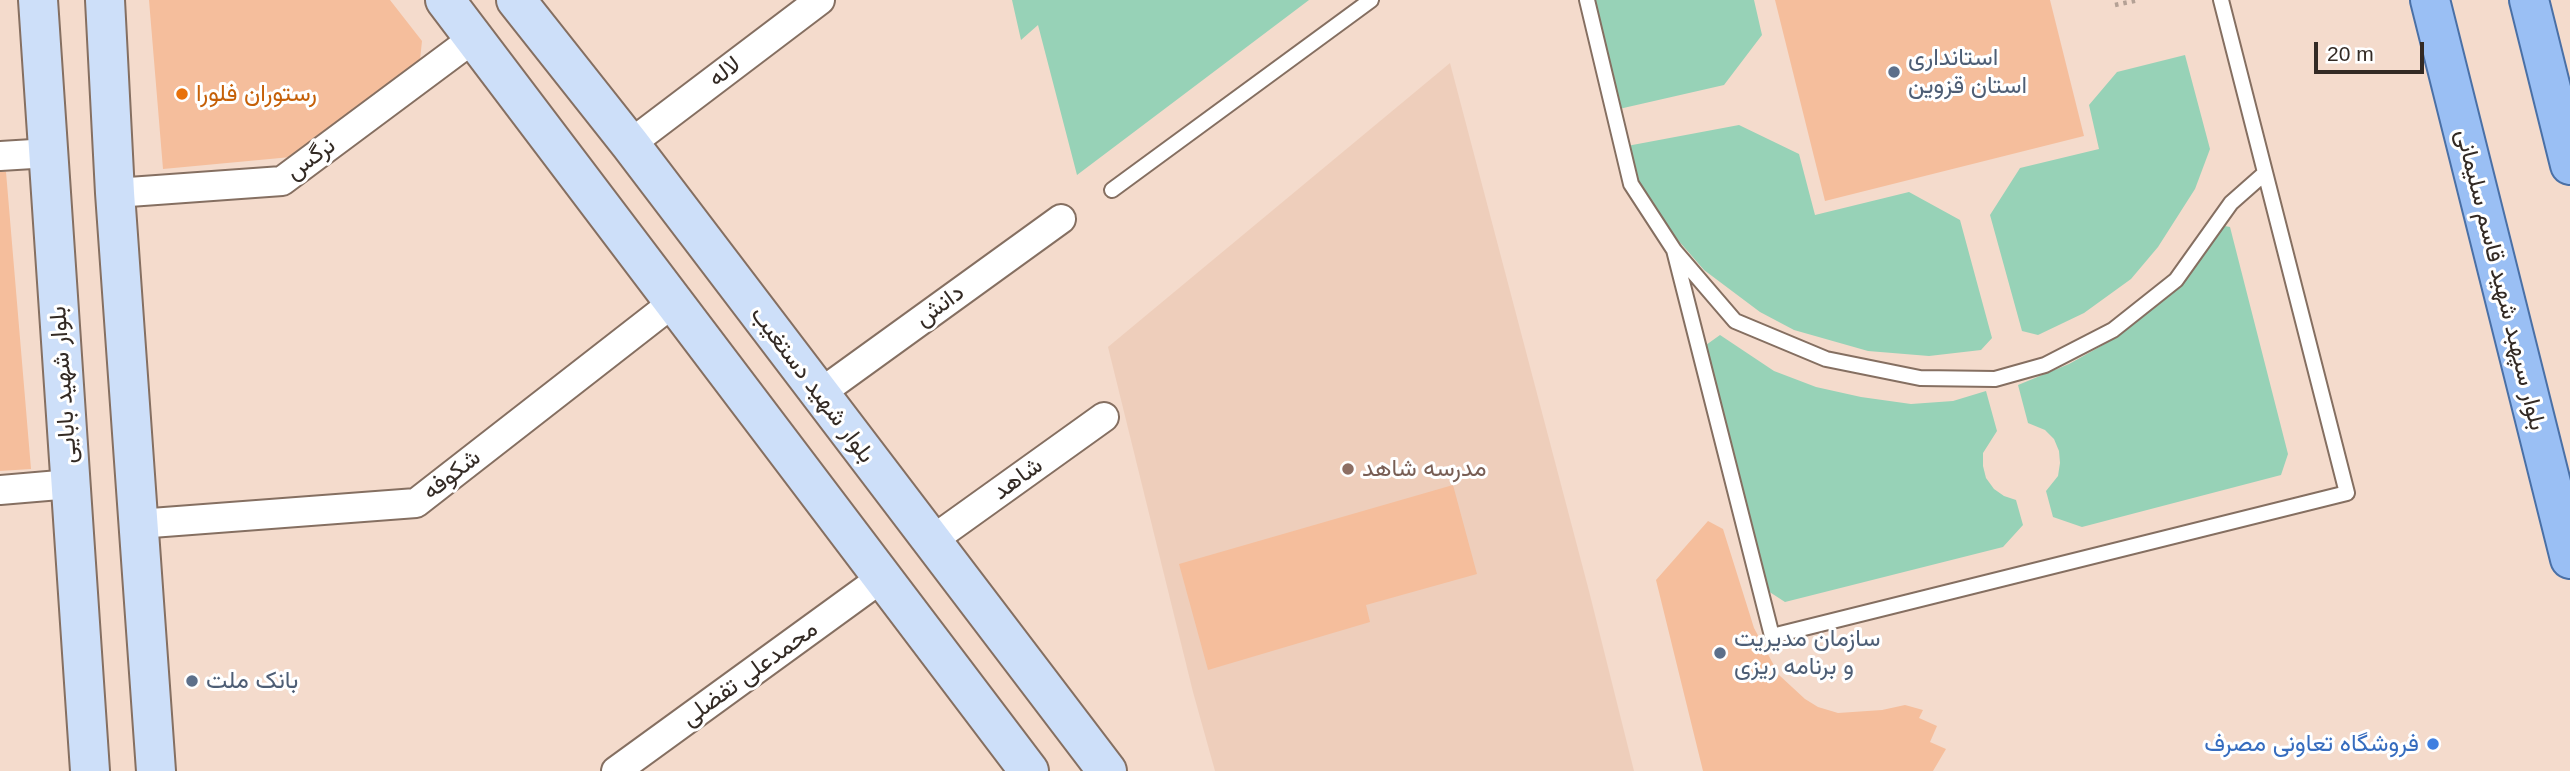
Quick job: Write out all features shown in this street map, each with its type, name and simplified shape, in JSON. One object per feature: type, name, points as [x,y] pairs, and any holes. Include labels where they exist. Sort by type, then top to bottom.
[{"type":"main road","name":"بلوار سپهبد شهید قاسم سلیمانی","points":[[2430,0],[2570,559]]},
{"type":"main road","points":[[2529,0],[2570,165]]},
{"type":"street","name":"بلوار شهید بابایی","points":[[38,0],[90,771]]},
{"type":"street","points":[[105,0],[115,193],[156,771]]},
{"type":"street","points":[[445,0],[1029,771]]},
{"type":"street","name":"بلوار شهید دستغیب","points":[[516,0],[630,144],[1107,771]]},
{"type":"street","name":"لاله","points":[[630,144],[820,0]]},
{"type":"street","name":"نرگس","points":[[115,193],[282,181],[474,38]]},
{"type":"street","points":[[0,156],[49,152]]},
{"type":"street","name":"دانش","points":[[819,394],[1061,219]]},
{"type":"street","name":"شکوفه","points":[[138,524],[416,503],[674,302]]},
{"type":"street","name":"شاهد","points":[[931,541],[1104,417]]},
{"type":"street","points":[[0,490],[71,484]]},
{"type":"street","points":[[883,577],[931,541]]},
{"type":"street","name":"محمدعلی تفضلی","points":[[616,771],[883,577]]},
{"type":"lane","points":[[1112,190],[1371,0]]},
{"type":"lane","points":[[1587,0],[1631,184],[1674,250],[1735,321],[1826,359],[1920,378],[1995,379],[2045,365],[2113,330],[2176,280],[2231,204],[2265,173]]},
{"type":"lane","points":[[1674,250],[1772,636],[2347,493],[2221,0]]},
{"type":"path","points":[[2115,5],[2139,0]]},
{"type":"shaded area","name":"مدرسه شاهد","points":[[1450,63],[1634,771],[1215,771],[1108,347]]},
{"type":"green space","points":[[1012,0],[1309,0],[1077,175],[1038,25],[1021,40]]},
{"type":"green space","points":[[1593,0],[1754,0],[1762,35],[1724,85],[1619,109]]},
{"type":"green space","points":[[2185,55],[2210,149],[2195,189],[2158,247],[2131,279],[2084,313],[2038,335],[2022,331],[1990,215],[2020,168],[2099,149],[2089,105],[2117,72]]},
{"type":"green space","points":[[1739,125],[1799,154],[1815,215],[1909,192],[1960,220],[1992,338],[1981,350],[1929,356],[1868,351],[1794,330],[1760,312],[1704,270],[1664,224],[1635,177],[1627,146]]},
{"type":"green space","points":[[2220,225],[2230,227],[2288,454],[2281,475],[2082,527],[2053,517],[2046,491],[2058,476],[2059,451],[2054,439],[2045,430],[2028,423],[2018,385],[2069,364],[2119,336],[2155,302]]},
{"type":"green space","points":[[1720,335],[1774,371],[1816,387],[1861,397],[1911,404],[1953,401],[1986,391],[1997,431],[1983,453],[1986,478],[1994,489],[2016,500],[2023,525],[2003,547],[1785,602],[1765,589],[1706,345]]},
{"type":"building","points":[[149,0],[390,0],[422,41],[420,60],[291,157],[163,169]]},
{"type":"building","points":[[1775,0],[2050,0],[2084,136],[1825,201]]},
{"type":"building","points":[[0,172],[6,172],[31,469],[0,471]]},
{"type":"building","points":[[1453,485],[1477,574],[1366,605],[1370,622],[1208,670],[1179,564]]},
{"type":"building","name":"سازمان مدیریت و برنامه ریزی","points":[[1708,521],[1723,529],[1754,628],[1779,675],[1805,699],[1818,707],[1838,713],[1882,710],[1905,705],[1923,710],[1919,718],[1937,726],[1930,742],[1946,749],[1933,771],[1703,771],[1656,580]]},
{"type":"place","name":"استانداری استان قزوین","points":[[1894,72]]},
{"type":"place","name":"رستوران فلورا","points":[[182,94]]},
{"type":"place","name":"مدرسه شاهد","points":[[1348,469]]},
{"type":"place","name":"سازمان مدیریت و برنامه ریزی","points":[[1720,653]]},
{"type":"place","name":"بانک ملت","points":[[192,681]]},
{"type":"place","name":"فروشگاه تعاونی مصرف","points":[[2433,744]]}]
